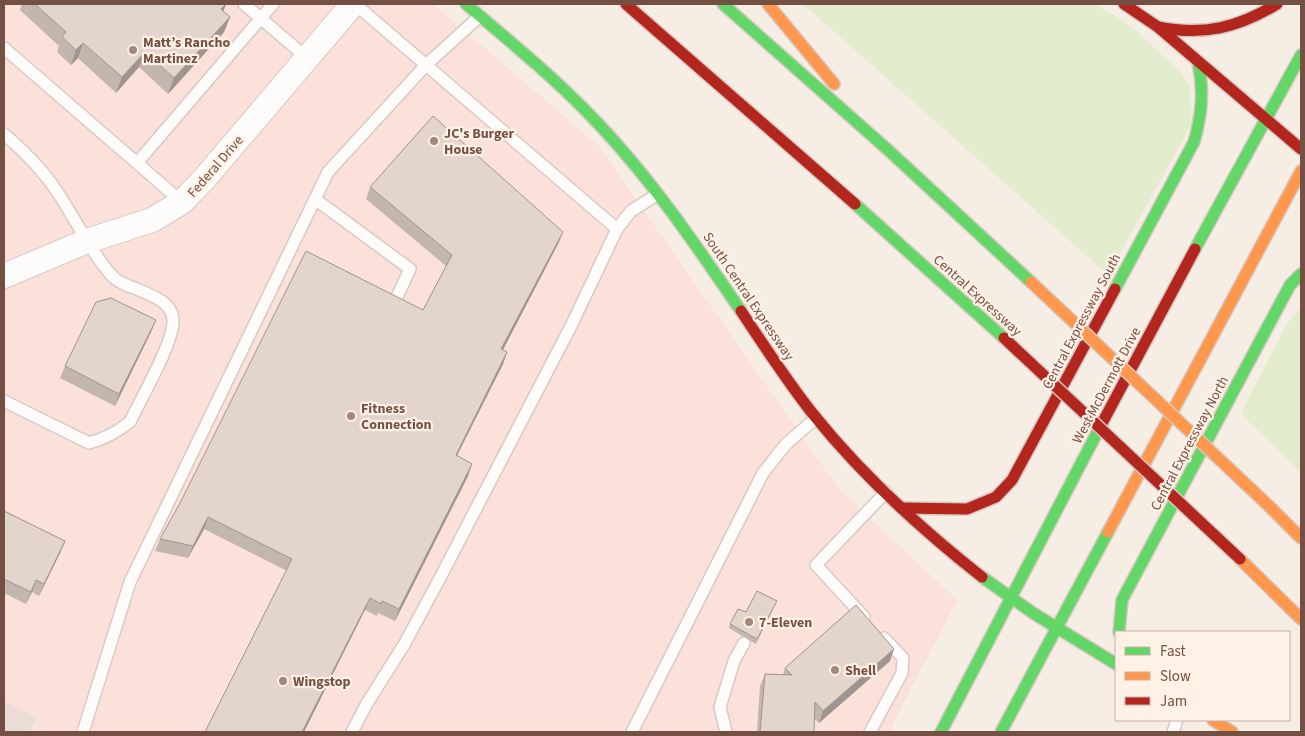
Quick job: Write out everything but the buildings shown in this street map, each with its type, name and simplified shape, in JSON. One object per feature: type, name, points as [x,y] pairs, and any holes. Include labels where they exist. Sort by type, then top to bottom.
[{"type":"main road","name":"South Central Expressway","points":[[466,4],[546,73],[589,114],[658,194],[699,248],[763,345],[816,418],[901,508],[1011,599],[1080,644],[1115,663]]},
{"type":"main road","name":"Central Expressway","points":[[626,4],[849,199],[1004,338],[1163,486],[1301,619]]},
{"type":"main road","points":[[723,4],[887,149],[1031,282],[1301,538]]},
{"type":"main road","points":[[768,4],[887,149]]},
{"type":"main road","points":[[1124,4],[1158,28],[1301,149]]},
{"type":"main road","points":[[1158,28],[1190,32],[1211,30],[1244,22],[1277,4]]},
{"type":"main road","name":"West McDermott Drive","points":[[941,732],[1109,410],[1301,55]]},
{"type":"main road","name":"Central Expressway South","points":[[901,508],[967,509],[996,497],[1012,480],[1194,142],[1201,119],[1203,102],[1203,83],[1198,62]]},
{"type":"main road","points":[[1002,732],[1055,628],[1188,385],[1277,212],[1301,171]]},
{"type":"main road","name":"Central Expressway North","points":[[1119,631],[1122,600],[1290,285],[1301,274]]},
{"type":"main road","points":[[1215,721],[1232,732]]},
{"type":"street","name":"Federal Drive","points":[[4,276],[87,241],[152,220],[182,202],[205,178],[354,4]]},
{"type":"lane","points":[[244,4],[307,58]]},
{"type":"lane","points":[[136,163],[273,4]]},
{"type":"lane","points":[[354,4],[617,229]]},
{"type":"lane","points":[[83,732],[130,582],[328,172],[426,66],[480,16]]},
{"type":"lane","points":[[4,48],[182,202]]},
{"type":"lane","points":[[4,134],[25,152],[57,192],[87,241],[113,278],[159,300],[168,307],[174,320],[171,337],[130,422],[110,436],[89,443],[4,401]]},
{"type":"lane","points":[[352,732],[366,705],[405,643],[440,578],[572,324],[617,229],[631,211],[658,194]]},
{"type":"lane","points":[[315,199],[410,269],[397,297]]},
{"type":"lane","points":[[632,732],[763,473],[786,444],[816,418]]},
{"type":"lane","points":[[870,732],[902,673],[903,658],[816,565],[886,492]]},
{"type":"lane","points":[[726,732],[720,707],[734,661],[744,643]]},
{"type":"shaded area","points":[[4,4],[433,4],[598,145],[838,488],[957,600],[889,732],[30,732],[37,718],[4,701]]},
{"type":"shaded area","points":[[4,701],[37,718],[30,732],[4,732]]},
{"type":"green space","points":[[803,4],[1095,4],[1131,26],[1178,70],[1190,86],[1191,125],[1108,275]]},
{"type":"green space","points":[[1301,307],[1301,473],[1241,414],[1286,325]]},
{"type":"traffic: fast","points":[[466,4],[559,84],[610,136],[669,209],[741,311]]},
{"type":"traffic: fast","points":[[723,4],[887,149],[1031,282]]},
{"type":"traffic: fast","points":[[1195,249],[1301,55]]},
{"type":"traffic: fast","points":[[1115,289],[1194,142],[1201,102],[1198,62]]},
{"type":"traffic: fast","points":[[855,204],[1004,338]]},
{"type":"traffic: fast","points":[[1119,631],[1122,600],[1290,285],[1301,274]]},
{"type":"traffic: fast","points":[[941,732],[1099,429]]},
{"type":"traffic: fast","points":[[1001,732],[1108,532]]},
{"type":"traffic: fast","points":[[982,577],[1033,613],[1115,663]]},
{"type":"traffic: slow","points":[[768,4],[834,84]]},
{"type":"traffic: slow","points":[[1108,532],[1301,171]]},
{"type":"traffic: slow","points":[[1031,282],[1270,507]]},
{"type":"traffic: slow","points":[[1270,507],[1301,538]]},
{"type":"traffic: slow","points":[[1240,559],[1301,619]]},
{"type":"traffic: slow","points":[[1215,721],[1232,732]]},
{"type":"traffic: jam","points":[[626,4],[855,204]]},
{"type":"traffic: jam","points":[[1124,4],[1158,27],[1301,149]]},
{"type":"traffic: jam","points":[[1158,27],[1190,31],[1220,28],[1248,19],[1277,4]]},
{"type":"traffic: jam","points":[[1099,429],[1195,249]]},
{"type":"traffic: jam","points":[[901,508],[967,509],[996,497],[1012,480],[1115,289]]},
{"type":"traffic: jam","points":[[741,311],[803,402],[851,458],[937,540],[982,577]]},
{"type":"traffic: jam","points":[[1004,338],[1240,559]]},
{"type":"place","name":"Matt’s Rancho Martinez","points":[[133,50]]},
{"type":"place","name":"JC's Burger House","points":[[434,141]]},
{"type":"place","name":"Fitness Connection","points":[[351,416]]},
{"type":"place","name":"7-Eleven","points":[[749,622]]},
{"type":"place","name":"Shell","points":[[835,670]]},
{"type":"place","name":"Wingstop","points":[[283,681]]}]
